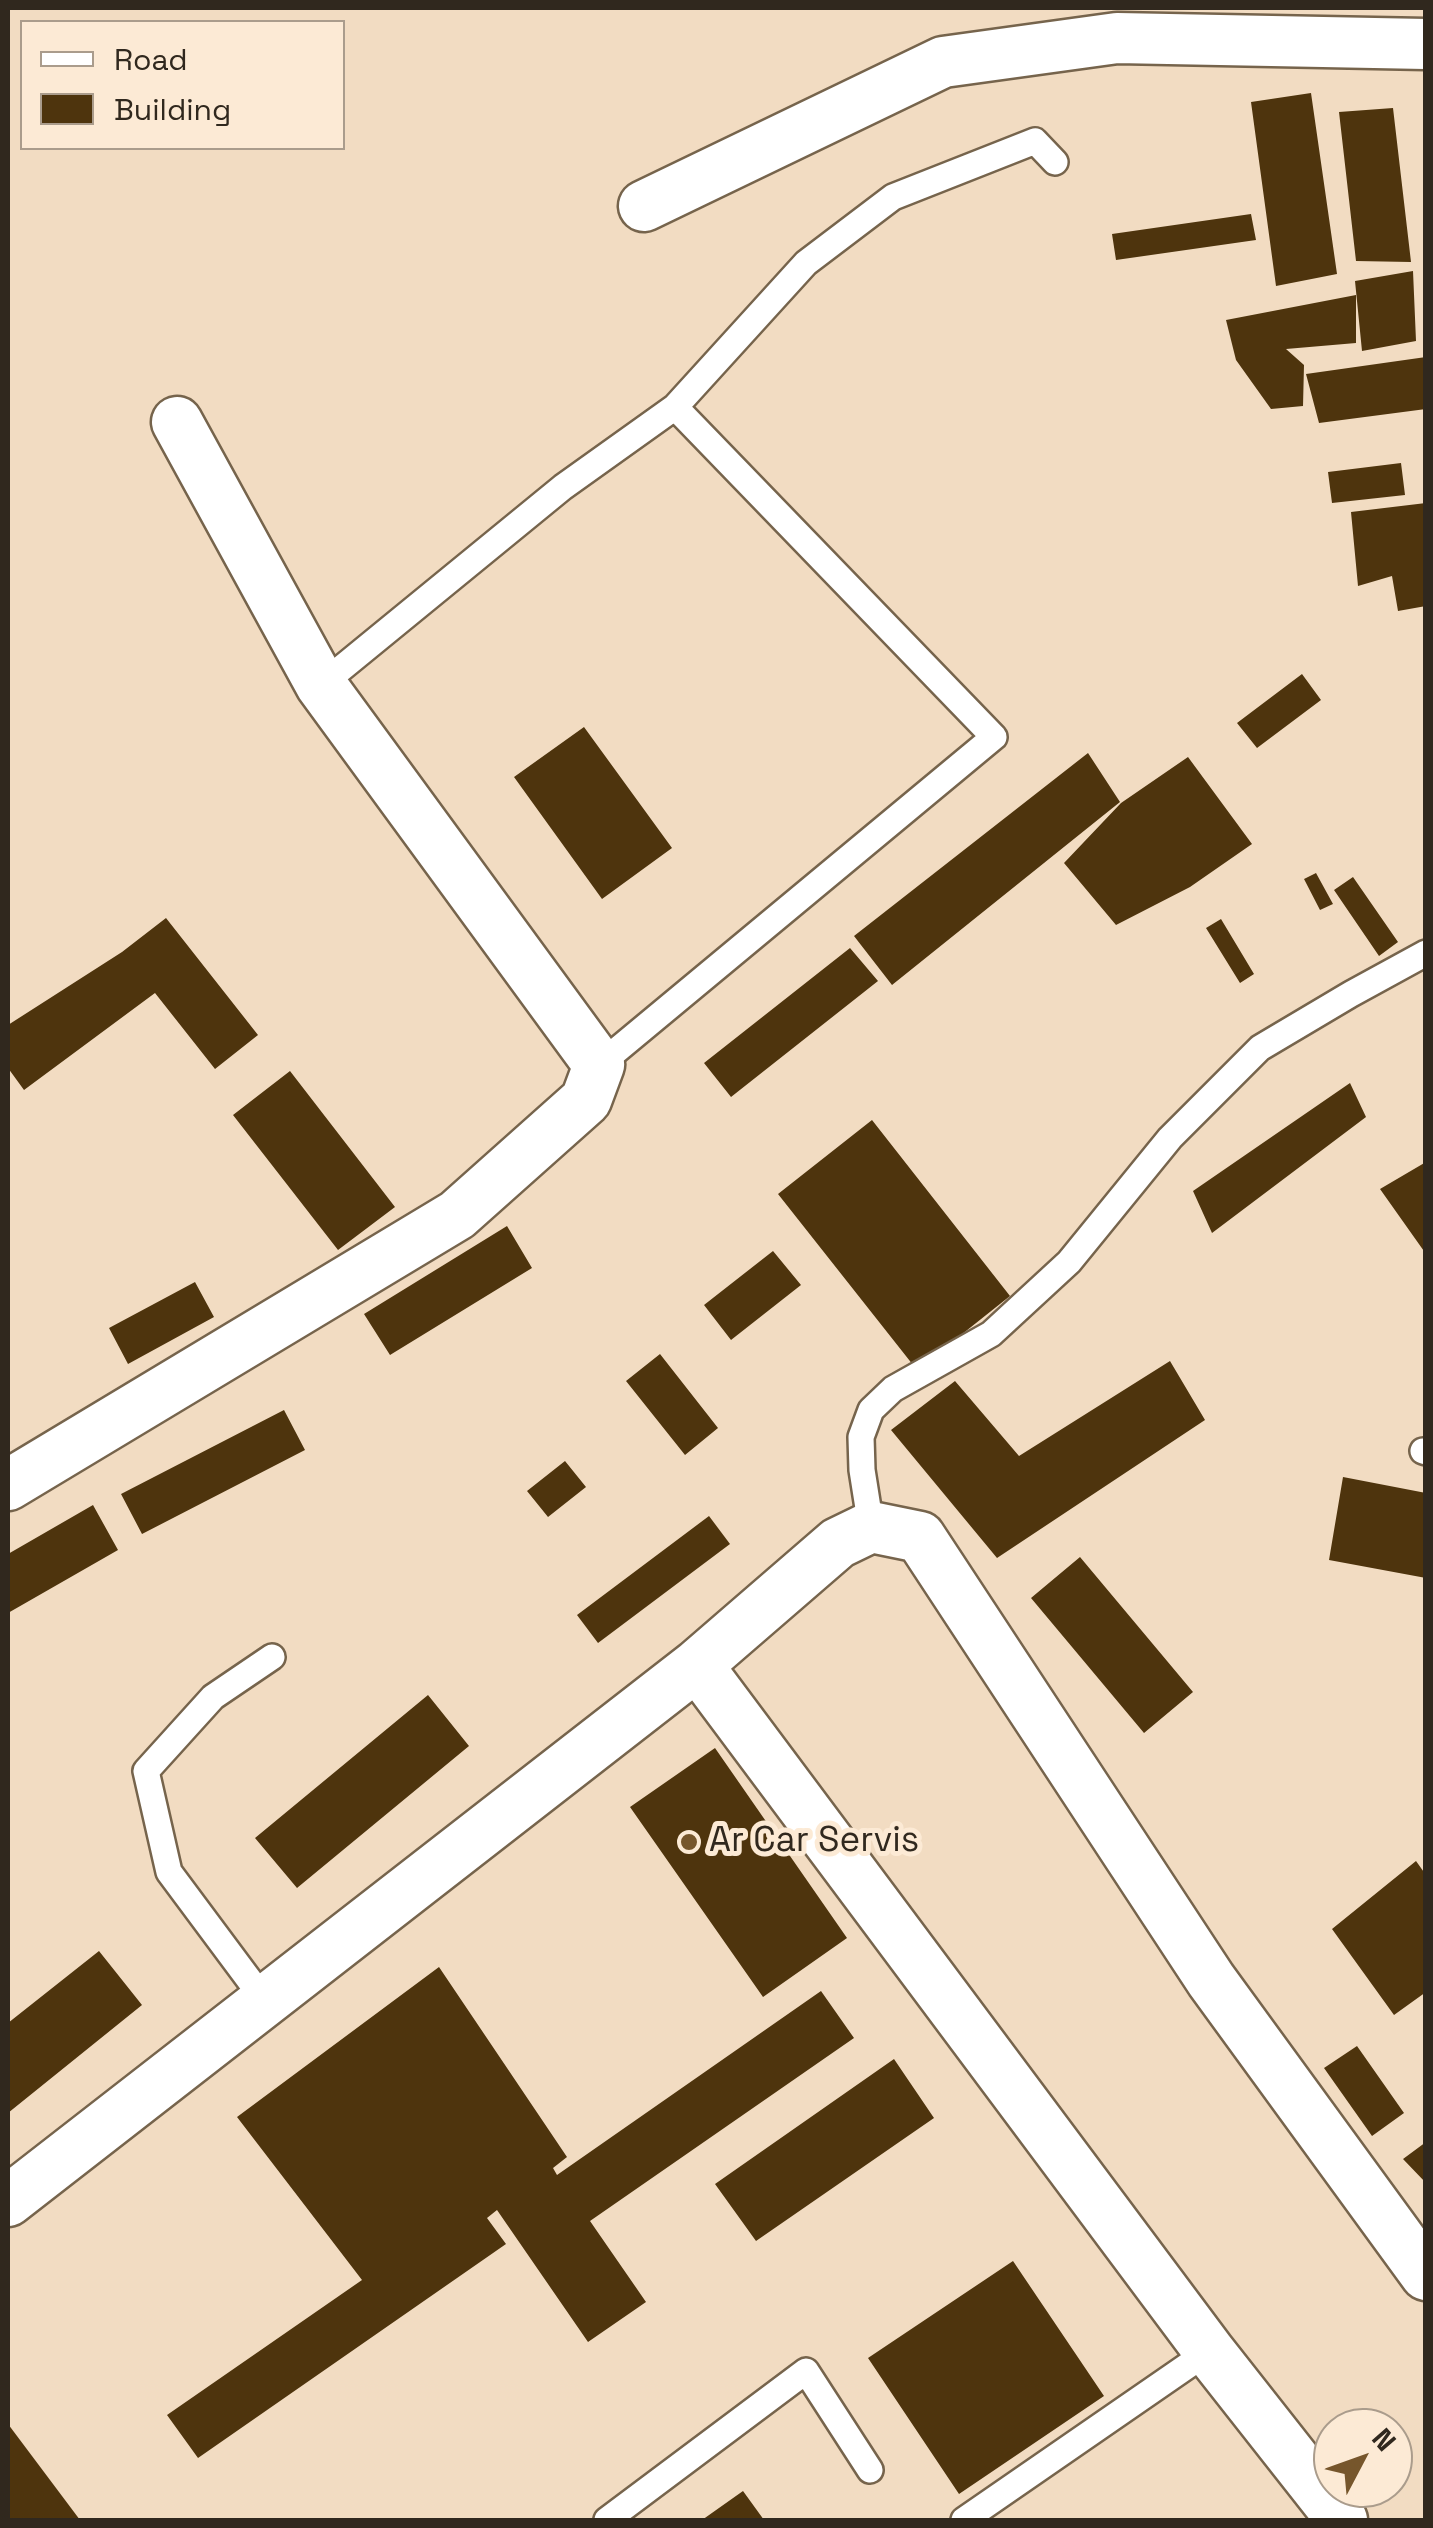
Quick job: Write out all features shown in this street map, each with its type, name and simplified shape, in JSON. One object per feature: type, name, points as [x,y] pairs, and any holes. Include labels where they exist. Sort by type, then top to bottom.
[{"type":"street","points":[[644,206],[942,62],[1117,38],[1426,44]]},
{"type":"street","points":[[8,1485],[457,1215],[586,1100],[599,1066],[321,685],[177,422]]},
{"type":"street","points":[[8,2201],[697,1665],[838,1542],[871,1528],[920,1537],[1211,1980],[1426,2274]]},
{"type":"street","points":[[697,1665],[1209,2351],[1342,2520]]},
{"type":"lane","points":[[321,685],[563,487],[676,407],[806,263],[893,197],[1035,140],[1055,162]]},
{"type":"lane","points":[[599,1066],[994,737],[676,407]]},
{"type":"lane","points":[[871,1528],[861,1437],[871,1410],[894,1389],[991,1334],[1070,1262],[1170,1138],[1260,1048],[1426,953]]},
{"type":"lane","points":[[264,2001],[169,1872],[146,1771],[213,1697],[272,1657]]},
{"type":"lane","points":[[964,2520],[1209,2351]]},
{"type":"lane","points":[[607,2520],[806,2371],[870,2470]]},
{"type":"building","points":[[1311,93],[1337,274],[1276,286],[1251,102]]},
{"type":"building","points":[[1393,108],[1411,262],[1356,261],[1339,112]]},
{"type":"building","points":[[1251,214],[1256,240],[1116,260],[1112,234]]},
{"type":"building","points":[[1413,271],[1416,341],[1362,351],[1355,281]]},
{"type":"building","points":[[1356,295],[1356,343],[1286,349],[1304,365],[1303,406],[1271,409],[1236,360],[1226,320]]},
{"type":"building","points":[[1426,357],[1426,409],[1319,423],[1306,374]]},
{"type":"building","points":[[1401,463],[1405,495],[1332,503],[1328,472]]},
{"type":"building","points":[[1426,503],[1426,606],[1398,611],[1392,576],[1358,586],[1351,512]]},
{"type":"building","points":[[1302,674],[1321,700],[1257,748],[1237,723]]},
{"type":"building","points":[[584,727],[672,848],[602,899],[514,777]]},
{"type":"building","points":[[1088,753],[1120,802],[892,985],[854,936]]},
{"type":"building","points":[[1188,757],[1252,844],[1190,887],[1116,925],[1064,863],[1121,803]]},
{"type":"building","points":[[1316,873],[1333,904],[1320,910],[1304,879]]},
{"type":"building","points":[[1353,877],[1398,942],[1379,956],[1334,890]]},
{"type":"building","points":[[166,918],[258,1035],[215,1069],[155,993],[24,1090],[8,1068],[8,1025],[122,952]]},
{"type":"building","points":[[1221,919],[1254,974],[1240,983],[1206,928]]},
{"type":"building","points":[[850,948],[878,981],[731,1097],[704,1063]]},
{"type":"building","points":[[290,1071],[395,1207],[338,1250],[233,1115]]},
{"type":"building","points":[[1350,1083],[1366,1117],[1212,1233],[1193,1191]]},
{"type":"building","points":[[872,1120],[1010,1296],[917,1370],[778,1194]]},
{"type":"building","points":[[1426,1162],[1426,1254],[1380,1189]]},
{"type":"building","points":[[507,1226],[532,1268],[390,1355],[364,1314]]},
{"type":"building","points":[[773,1251],[801,1285],[731,1340],[704,1305]]},
{"type":"building","points":[[195,1282],[214,1317],[128,1364],[109,1328]]},
{"type":"building","points":[[660,1354],[718,1428],[685,1455],[626,1381]]},
{"type":"building","points":[[1170,1361],[1205,1420],[997,1558],[891,1430],[955,1381],[1019,1456]]},
{"type":"building","points":[[284,1410],[305,1450],[142,1534],[121,1494]]},
{"type":"building","points":[[565,1461],[586,1487],[548,1517],[527,1491]]},
{"type":"building","points":[[1343,1477],[1426,1493],[1426,1578],[1329,1560]]},
{"type":"building","points":[[93,1505],[118,1550],[8,1613],[8,1554]]},
{"type":"building","points":[[709,1516],[730,1544],[598,1643],[577,1615]]},
{"type":"building","points":[[1080,1557],[1193,1692],[1144,1733],[1031,1598]]},
{"type":"building","points":[[428,1695],[469,1746],[297,1888],[255,1838]]},
{"type":"building","points":[[715,1748],[847,1938],[763,1997],[630,1807]]},
{"type":"building","points":[[1416,1861],[1426,1875],[1426,1992],[1394,2015],[1332,1929]]},
{"type":"building","points":[[99,1951],[142,2005],[8,2113],[8,2023]]},
{"type":"building","points":[[439,1967],[567,2157],[553,2168],[557,2175],[821,1991],[854,2038],[590,2221],[646,2302],[588,2342],[497,2210],[487,2218],[506,2244],[198,2458],[167,2415],[362,2280],[237,2117]]},
{"type":"building","points":[[1357,2046],[1404,2113],[1372,2136],[1324,2068]]},
{"type":"building","points":[[894,2059],[934,2118],[756,2241],[715,2184]]},
{"type":"building","points":[[1426,2142],[1426,2183],[1403,2159]]},
{"type":"building","points":[[1013,2261],[1104,2396],[959,2494],[868,2358]]},
{"type":"building","points":[[8,2424],[80,2520],[8,2520]]},
{"type":"building","points":[[743,2491],[764,2520],[702,2520]]},
{"type":"place","name":"Ar Car Servis","points":[[689,1842]]}]
